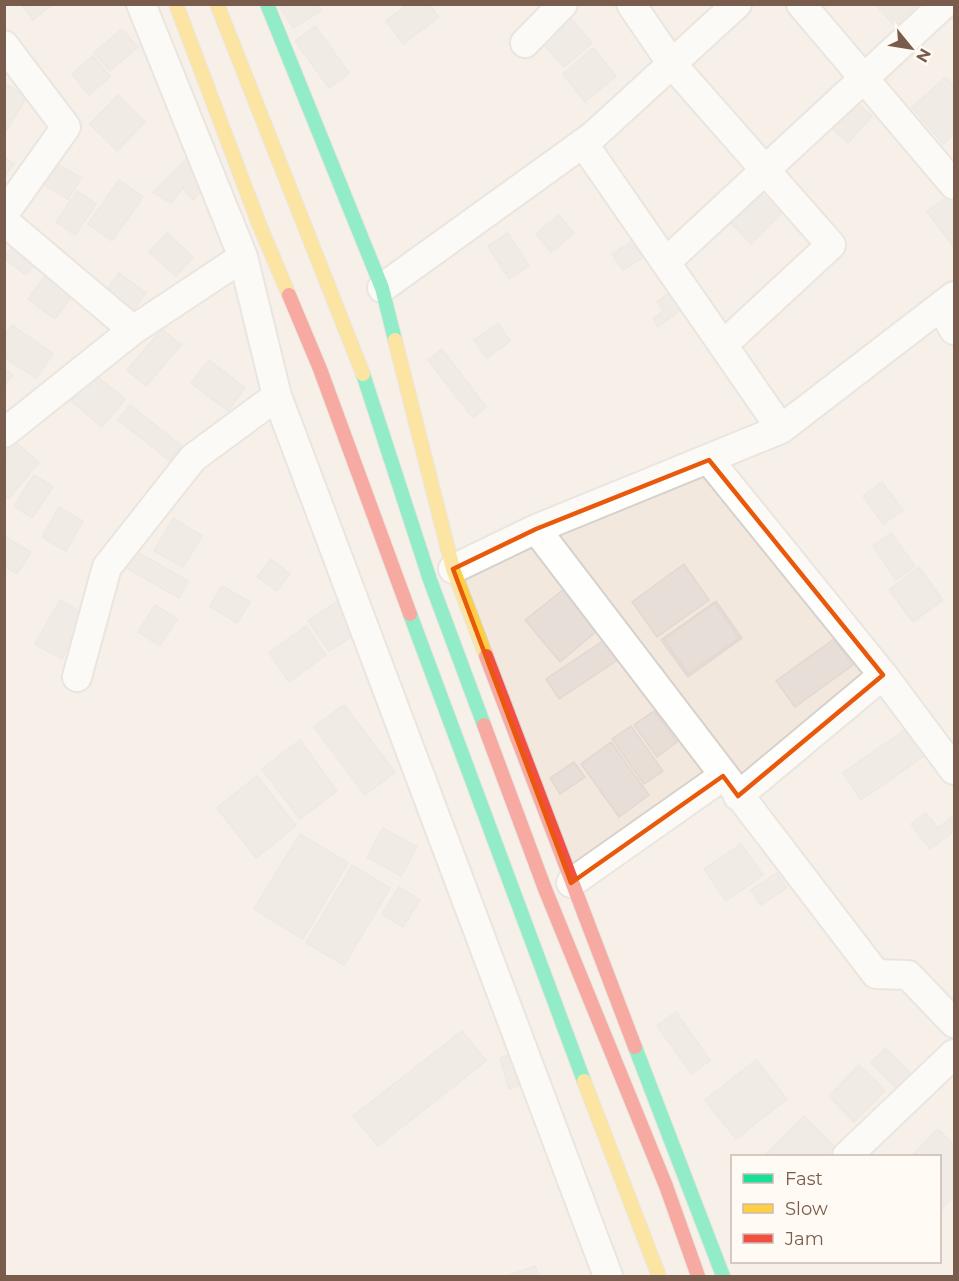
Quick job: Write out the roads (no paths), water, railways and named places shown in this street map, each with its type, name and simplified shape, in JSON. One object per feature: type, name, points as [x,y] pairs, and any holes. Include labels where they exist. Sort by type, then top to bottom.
[{"type":"main road","points":[[176,4],[259,224],[320,369],[524,927],[659,1276]]},
{"type":"main road","points":[[217,4],[364,376],[430,580],[545,889],[666,1186],[721,1273]]},
{"type":"main road","points":[[267,4],[382,288],[453,569],[721,1273]]},
{"type":"street","points":[[141,4],[243,257],[277,396],[608,1276]]},
{"type":"street","points":[[525,43],[563,4]]},
{"type":"street","points":[[632,4],[672,64],[831,245],[723,345]]},
{"type":"street","points":[[382,288],[584,143],[737,4]]},
{"type":"street","points":[[801,4],[954,185]]},
{"type":"street","points":[[666,262],[945,4]]},
{"type":"street","points":[[4,45],[66,127],[4,214]]},
{"type":"street","points":[[584,143],[780,429]]},
{"type":"street","points":[[4,221],[133,330]]},
{"type":"street","points":[[4,433],[133,330],[243,257]]},
{"type":"street","points":[[453,569],[536,529],[780,429],[950,311]]},
{"type":"street","points":[[77,677],[107,567],[193,458],[277,396]]},
{"type":"street","points":[[709,460],[883,675],[954,770]]},
{"type":"street","points":[[536,529],[730,786],[876,974],[908,975],[954,1023]]},
{"type":"street","points":[[571,883],[730,786],[883,675]]},
{"type":"street","points":[[849,1155],[954,1054]]}]
